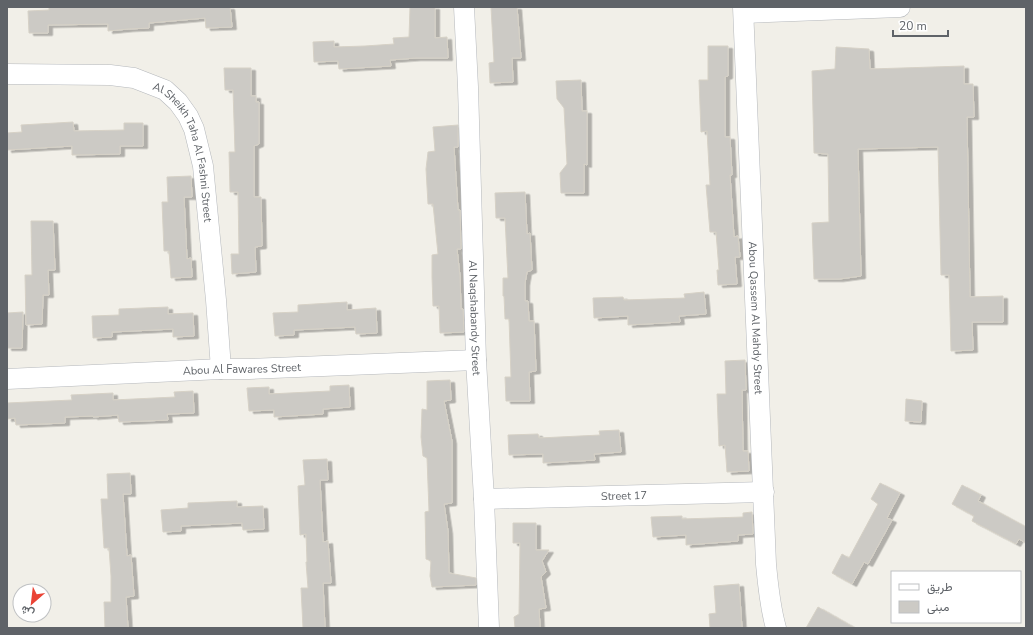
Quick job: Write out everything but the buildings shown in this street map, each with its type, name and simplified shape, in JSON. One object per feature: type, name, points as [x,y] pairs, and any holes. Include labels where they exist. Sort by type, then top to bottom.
[{"type":"street","name":"Al Naqshabandy Street","points":[[464,7],[468,87],[476,360],[484,499],[489,628]]},
{"type":"street","points":[[743,10],[900,7]]},
{"type":"street","name":"Abou Qassem Al Mahdy Street","points":[[743,10],[758,378],[769,595],[776,628]]},
{"type":"street","name":"Al Sheikh Taha Al Fashni Street","points":[[7,74],[110,75],[134,78],[165,90],[178,102],[188,116],[194,129],[203,166],[221,369]]},
{"type":"street","name":"Abou Al Fawares Street","points":[[7,378],[476,360]]},
{"type":"street","name":"Street 17","points":[[484,499],[764,492]]}]
